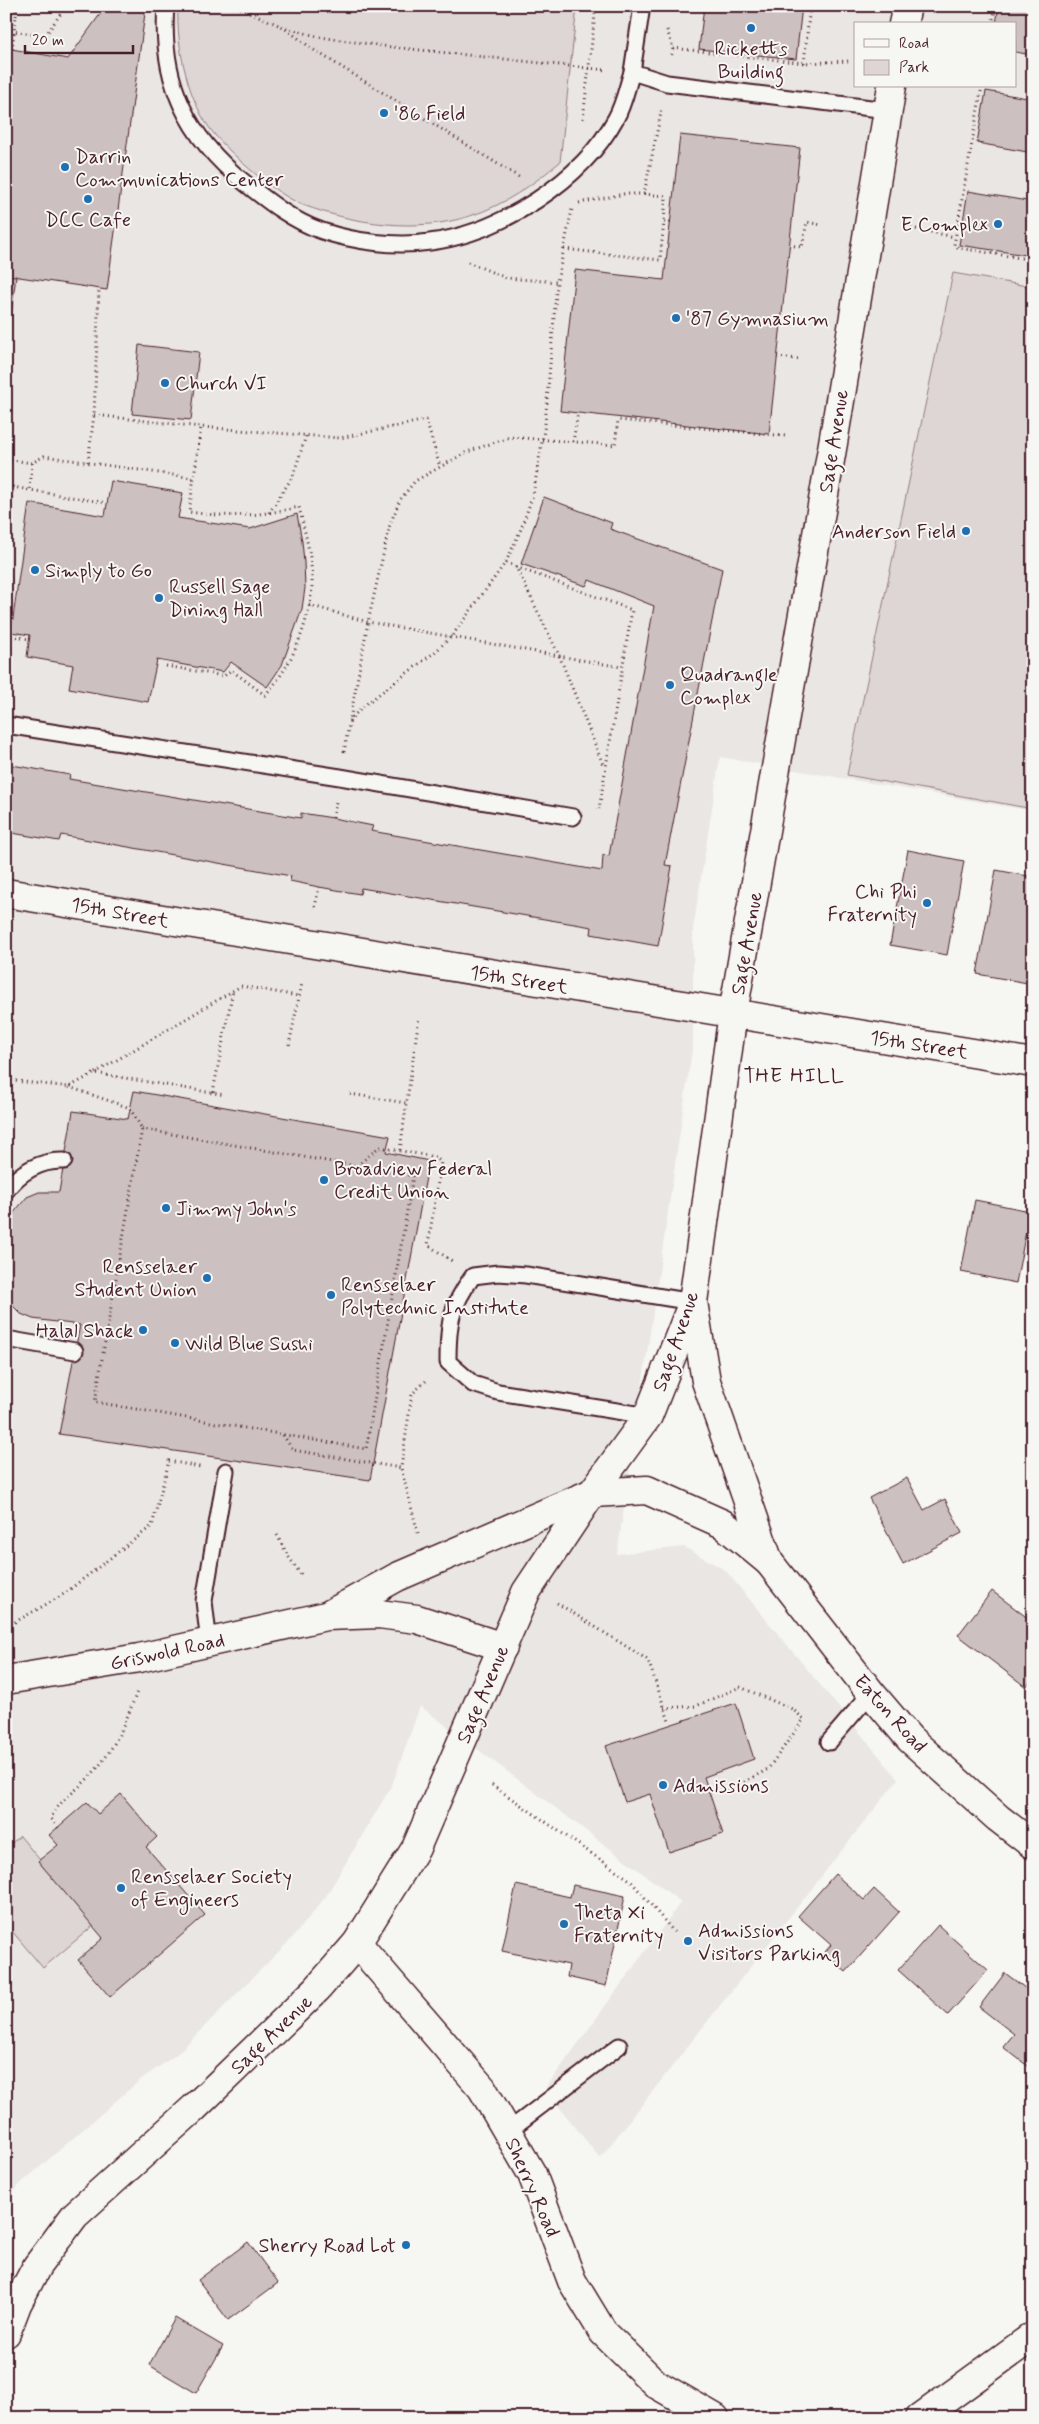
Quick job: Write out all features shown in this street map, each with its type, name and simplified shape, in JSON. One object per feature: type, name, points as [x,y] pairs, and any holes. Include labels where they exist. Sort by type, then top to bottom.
[{"type":"street","points":[[903,22],[906,6]]},
{"type":"street","name":"Sage Avenue","points":[[6,2333],[17,2304],[36,2266],[75,2215],[194,2108],[303,2002],[357,1943],[416,1848],[526,1592],[592,1493],[648,1416],[693,1302],[733,1013],[828,473],[890,98]]},
{"type":"street","name":"15th Street","points":[[6,893],[1033,1063]]},
{"type":"street","name":"Eaton Road","points":[[693,1302],[706,1382],[769,1562]]},
{"type":"street","name":"Eaton Road","points":[[592,1493],[647,1490],[723,1524],[769,1562],[871,1693],[910,1739],[998,1818],[1033,1845]]},
{"type":"street","name":"Griswold Road","points":[[326,1616],[396,1577],[592,1493]]},
{"type":"street","name":"Griswold Road","points":[[6,1680],[139,1658],[209,1644],[326,1616],[379,1614],[416,1619],[502,1648]]},
{"type":"street","name":"Sherry Road","points":[[357,1943],[482,2088],[532,2174],[572,2281],[603,2332],[656,2384],[715,2418]]},
{"type":"street","points":[[920,2418],[1033,2336]]},
{"type":"lane","points":[[166,6],[165,24],[168,60],[176,95],[195,130],[222,165],[274,206],[321,230],[362,240],[429,243],[476,231],[515,213],[546,194],[578,167],[602,139],[616,118],[632,72],[642,6]]},
{"type":"lane","points":[[632,72],[667,83],[890,98]]},
{"type":"lane","points":[[6,725],[330,776],[573,817]]},
{"type":"lane","points":[[6,1191],[20,1175],[38,1165],[64,1161]]},
{"type":"lane","points":[[648,1416],[498,1392],[473,1384],[448,1362],[450,1319],[458,1296],[473,1276],[498,1273],[526,1275],[693,1302]]},
{"type":"lane","points":[[6,1339],[75,1351]]},
{"type":"lane","points":[[209,1644],[204,1601],[226,1472]]},
{"type":"lane","points":[[829,1742],[871,1693]]},
{"type":"lane","points":[[508,2131],[619,2046]]},
{"type":"path","points":[[12,49],[17,6]]},
{"type":"path","points":[[6,30],[45,36],[66,6]]},
{"type":"path","points":[[236,6],[283,27],[320,37],[374,45],[632,72]]},
{"type":"path","points":[[804,63],[810,6]]},
{"type":"path","points":[[992,22],[996,6]]},
{"type":"path","points":[[644,194],[673,48],[666,29],[667,21]]},
{"type":"path","points":[[283,27],[314,50],[560,202],[572,205],[624,194],[666,196],[660,260],[564,248]]},
{"type":"path","points":[[673,48],[804,63],[850,61]]},
{"type":"path","points":[[982,88],[954,245],[959,248],[1033,260]]},
{"type":"path","points":[[664,222],[670,222]]},
{"type":"path","points":[[789,245],[802,247],[807,222],[821,225]]},
{"type":"path","points":[[911,228],[955,237]]},
{"type":"path","points":[[429,243],[447,253],[506,278],[557,282]]},
{"type":"path","points":[[88,462],[94,415],[99,289]]},
{"type":"path","points":[[556,292],[542,438],[534,495],[506,562],[452,636],[436,652],[368,702],[349,721],[368,622],[390,524],[400,500],[415,481],[467,452],[510,436],[542,438],[616,445],[618,420],[786,436]]},
{"type":"path","points":[[777,357],[798,358]]},
{"type":"path","points":[[573,442],[578,412]]},
{"type":"path","points":[[94,415],[202,428],[340,438],[426,420],[440,467]]},
{"type":"path","points":[[166,666],[224,676],[231,670],[265,695],[277,683],[296,646],[309,604],[312,586],[309,551],[299,507],[268,514],[216,516],[189,512],[202,428]]},
{"type":"path","points":[[268,514],[294,476],[306,436]]},
{"type":"path","points":[[6,460],[32,463],[44,456],[193,478]]},
{"type":"path","points":[[30,490],[32,463]]},
{"type":"path","points":[[6,527],[13,487],[107,503]]},
{"type":"path","points":[[506,562],[632,610],[597,820],[573,817]]},
{"type":"path","points":[[516,567],[559,655],[605,767]]},
{"type":"path","points":[[309,604],[368,622],[621,667]]},
{"type":"path","points":[[6,636],[30,639]]},
{"type":"path","points":[[315,907],[319,887]]},
{"type":"path","points":[[290,1045],[302,983]]},
{"type":"path","points":[[69,1087],[241,986],[298,996]]},
{"type":"path","points":[[213,1092],[233,990]]},
{"type":"path","points":[[400,1150],[419,1017]]},
{"type":"path","points":[[95,1073],[225,1095]]},
{"type":"path","points":[[6,1080],[69,1087],[130,1108],[142,1129],[95,1402],[366,1449],[413,1176],[142,1129]]},
{"type":"path","points":[[350,1094],[406,1103]]},
{"type":"path","points":[[356,1166],[378,1147],[434,1157],[441,1162],[428,1245],[473,1276]]},
{"type":"path","points":[[391,1307],[432,1314]]},
{"type":"path","points":[[412,1394],[401,1468],[416,1528]]},
{"type":"path","points":[[283,1435],[293,1450],[401,1468]]},
{"type":"path","points":[[6,1627],[61,1596],[152,1526],[169,1461],[226,1472]]},
{"type":"path","points":[[277,1535],[288,1556],[302,1576]]},
{"type":"path","points":[[557,1603],[648,1660],[670,1724]]},
{"type":"path","points":[[58,1828],[51,1818],[56,1808],[91,1776],[121,1733],[139,1685],[139,1658]]},
{"type":"path","points":[[664,1708],[696,1706],[740,1687],[792,1709],[804,1719],[768,1769],[725,1793]]},
{"type":"path","points":[[492,1786],[630,1880],[674,1932]]},
{"type":"shaded area","name":"Rensselaer Polytechnic Institute","points":[[6,6],[1033,6],[1033,811],[720,757],[693,929],[693,1043],[617,1554],[684,1547],[725,1570],[898,1779],[600,2158],[545,2089],[681,1902],[420,1706],[392,1785],[326,1896],[294,1936],[177,2054],[140,2080],[19,2185],[6,2204]]},
{"type":"green space","name":"'86 Field","points":[[178,6],[577,6],[560,162],[528,186],[495,206],[470,216],[450,221],[408,225],[386,224],[343,217],[303,205],[280,193],[244,164],[223,144],[206,122],[191,91],[186,74],[179,39]]},
{"type":"green space","name":"Anderson Field","points":[[953,273],[1033,287],[1033,809],[847,775]]},
{"type":"green space","points":[[20,1836],[94,1925],[43,1968],[6,1924],[6,1848]]},
{"type":"building","name":"Darrin Communications Center","points":[[106,6],[146,6],[107,290],[6,275],[6,48],[68,59]]},
{"type":"building","name":"Ricketts Building","points":[[704,6],[802,6],[796,59],[699,49]]},
{"type":"building","points":[[999,6],[1033,6],[1033,55],[1016,52],[1016,22],[996,22]]},
{"type":"building","points":[[986,91],[1033,99],[1033,153],[977,143]]},
{"type":"building","name":"'87 Gymnasium","points":[[680,135],[800,148],[769,434],[560,411],[575,270],[664,280]]},
{"type":"building","name":"E Complex","points":[[968,191],[1033,202],[1033,256],[959,245]]},
{"type":"building","points":[[6,275],[16,276],[6,353]]},
{"type":"building","name":"Church VI","points":[[139,345],[199,352],[191,420],[132,414]]},
{"type":"building","name":"Russell Sage Dining Hall","points":[[111,481],[183,493],[178,518],[250,529],[297,514],[304,562],[305,588],[302,609],[282,665],[267,687],[231,662],[223,672],[157,660],[148,702],[69,688],[73,665],[27,657],[30,635],[11,632],[29,503],[105,516]]},
{"type":"building","name":"Quadrangle Complex","points":[[544,497],[612,523],[610,529],[722,569],[665,865],[672,866],[658,946],[591,934],[592,927],[361,888],[360,894],[319,887],[290,881],[291,876],[61,835],[59,841],[6,832],[6,764],[70,775],[69,779],[301,818],[301,813],[333,818],[373,826],[371,831],[602,871],[603,855],[609,856],[654,606],[589,580],[586,586],[521,564]]},
{"type":"building","name":"Chi Phi Fraternity","points":[[908,850],[964,861],[947,955],[890,945]]},
{"type":"building","points":[[996,870],[1033,877],[1033,984],[977,974]]},
{"type":"building","name":"Rensselaer Student Union","points":[[134,1091],[390,1136],[386,1152],[429,1161],[370,1480],[59,1434],[80,1325],[33,1319],[21,1314],[6,1299],[6,1242],[11,1216],[27,1197],[39,1192],[59,1192],[73,1111],[128,1119]]},
{"type":"building","points":[[975,1200],[1030,1211],[1016,1283],[961,1272]]},
{"type":"building","points":[[907,1478],[924,1510],[945,1499],[962,1533],[903,1564],[869,1498]]},
{"type":"building","points":[[992,1591],[1029,1619],[1033,1615],[1033,1678],[1026,1687],[958,1635]]},
{"type":"building","name":"Admissions","points":[[736,1703],[754,1759],[704,1777],[723,1834],[669,1852],[650,1794],[625,1802],[606,1746]]},
{"type":"building","name":"Rensselaer Society of Engineers","points":[[121,1794],[157,1837],[146,1847],[205,1915],[110,1997],[78,1960],[103,1938],[38,1861],[58,1845],[49,1835],[87,1802],[98,1814]]},
{"type":"building","points":[[835,1874],[864,1900],[874,1889],[899,1912],[846,1972],[824,1953],[831,1945],[798,1916]]},
{"type":"building","name":"Theta Xi Fraternity","points":[[516,1885],[570,1897],[573,1885],[625,1896],[606,1986],[567,1977],[569,1965],[502,1951]]},
{"type":"building","points":[[938,1925],[988,1970],[948,2015],[898,1970]]},
{"type":"building","points":[[1005,1973],[1033,1994],[1033,2070],[1003,2047],[1014,2034],[979,2007]]},
{"type":"building","points":[[248,2242],[278,2283],[228,2320],[198,2280]]},
{"type":"building","points":[[175,2318],[223,2346],[196,2393],[149,2365]]},
{"type":"place","name":"Ricketts Building","points":[[751,28]]},
{"type":"place","name":"'86 Field","points":[[384,113]]},
{"type":"place","name":"Darrin Communications Center","points":[[65,167]]},
{"type":"place","name":"DCC Cafe","points":[[88,199]]},
{"type":"place","name":"E Complex","points":[[998,224]]},
{"type":"place","name":"'87 Gymnasium","points":[[676,318]]},
{"type":"place","name":"Church VI","points":[[165,383]]},
{"type":"place","name":"Anderson Field","points":[[966,531]]},
{"type":"place","name":"Simply to Go","points":[[35,570]]},
{"type":"place","name":"Russell Sage Dining Hall","points":[[159,598]]},
{"type":"place","name":"Quadrangle Complex","points":[[670,685]]},
{"type":"place","name":"Chi Phi Fraternity","points":[[927,903]]},
{"type":"place","name":"Broadview Federal Credit Union","points":[[324,1180]]},
{"type":"place","name":"Jimmy John's","points":[[166,1208]]},
{"type":"place","name":"Rensselaer Student Union","points":[[207,1278]]},
{"type":"place","name":"Rensselaer Polytechnic Institute","points":[[331,1295]]},
{"type":"place","name":"Halal Shack","points":[[143,1330]]},
{"type":"place","name":"Wild Blue Sushi","points":[[175,1343]]},
{"type":"place","name":"Admissions","points":[[663,1785]]},
{"type":"place","name":"Rensselaer Society of Engineers","points":[[121,1888]]},
{"type":"place","name":"Theta Xi Fraternity","points":[[564,1924]]},
{"type":"place","name":"Admissions Visitors Parking","points":[[688,1941]]},
{"type":"place","name":"Sherry Road Lot","points":[[406,2245]]},
{"type":"district","name":"THE HILL","points":[[794,1075]]}]
